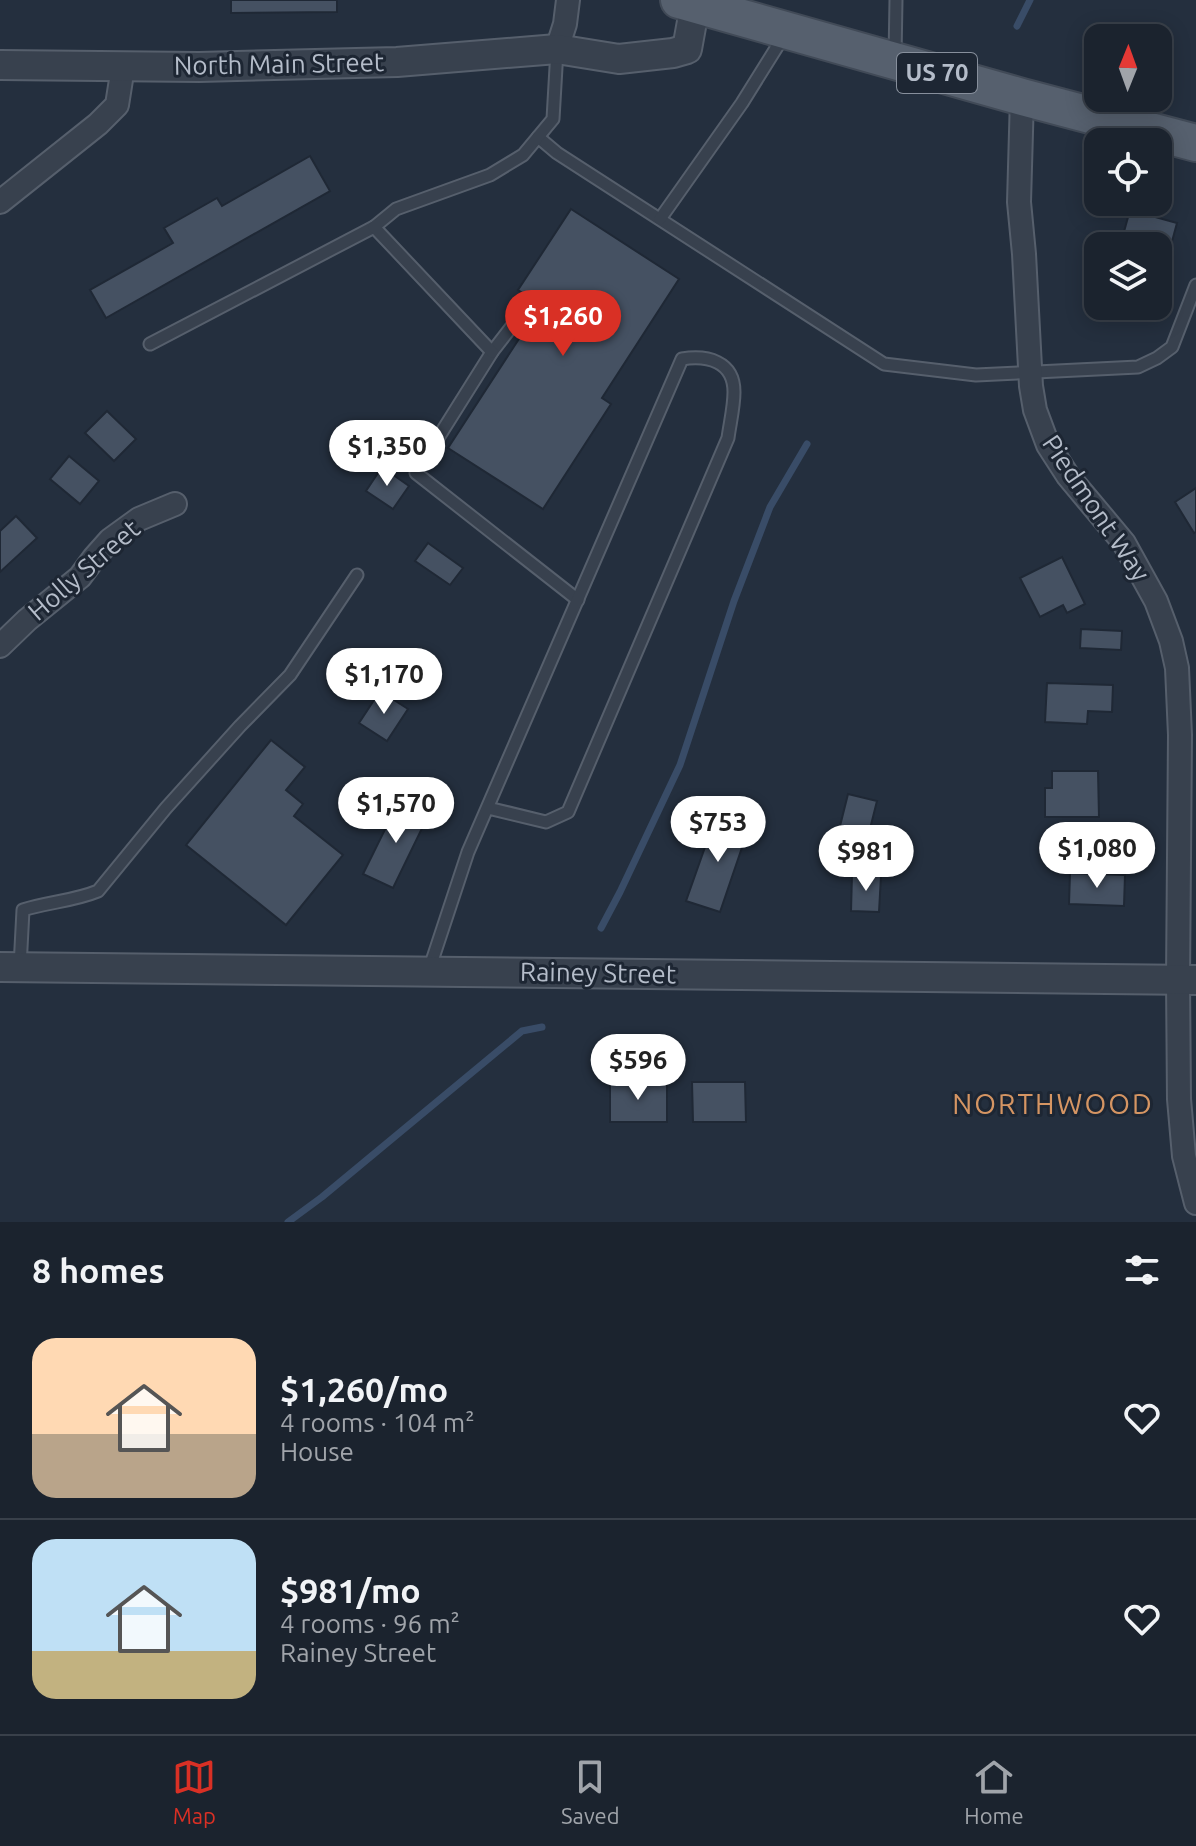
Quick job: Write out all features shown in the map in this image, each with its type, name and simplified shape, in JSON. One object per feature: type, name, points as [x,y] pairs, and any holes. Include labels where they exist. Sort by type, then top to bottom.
[{"type":"main road","name":"US 70","points":[[690,2],[1196,143]]},
{"type":"street","points":[[557,49],[568,0]]},
{"type":"street","name":"North Main Street","points":[[0,65],[199,67],[397,62],[557,49],[619,59],[687,49],[690,2]]},
{"type":"street","points":[[0,202],[98,124],[117,105],[123,67]]},
{"type":"street","name":"Piedmont Way","points":[[1022,97],[1019,202],[1035,410],[1048,445],[1068,476],[1124,543],[1156,601],[1171,641],[1188,734],[1187,980],[1179,1099],[1184,1156],[1196,1203]]},
{"type":"street","name":"Holly Street","points":[[0,646],[80,577],[110,540],[139,519],[175,504]]},
{"type":"street","name":"Rainey Street","points":[[10,968],[1187,980]]},
{"type":"lane","points":[[895,61],[896,0]]},
{"type":"lane","points":[[660,219],[742,103],[786,31]]},
{"type":"lane","points":[[150,344],[374,227],[396,209],[490,175],[523,155],[553,119],[557,49]]},
{"type":"lane","points":[[538,137],[557,153],[884,364],[976,375],[1138,367],[1172,347],[1196,285]]},
{"type":"lane","points":[[374,227],[492,352]]},
{"type":"lane","points":[[523,312],[492,352],[416,473],[578,600]]},
{"type":"lane","points":[[429,971],[468,852],[682,359],[712,358],[725,368],[735,390],[728,438],[568,812],[546,822],[488,808]]},
{"type":"lane","points":[[10,968],[23,910],[98,891],[166,808],[290,675],[357,575]]},
{"type":"building","points":[[231,0],[337,0],[337,12],[231,13]]},
{"type":"building","points":[[310,156],[330,191],[106,318],[90,290],[173,243],[164,228],[217,198],[222,206]]},
{"type":"building","points":[[571,209],[679,279],[602,398],[611,404],[543,509],[448,448],[541,305],[518,290]]},
{"type":"building","points":[[1128,216],[1152,216],[1177,223],[1172,242],[1172,232],[1124,232]]},
{"type":"building","points":[[107,411],[136,439],[114,461],[85,433]]},
{"type":"building","points":[[69,456],[99,481],[80,504],[50,479]]},
{"type":"building","points":[[382,467],[409,486],[393,509],[366,491]]},
{"type":"building","points":[[1196,488],[1196,532],[1194,533],[1175,502]]},
{"type":"building","points":[[16,516],[37,538],[0,572],[0,531]]},
{"type":"building","points":[[428,543],[463,568],[450,585],[415,561]]},
{"type":"building","points":[[1062,557],[1085,604],[1067,613],[1063,605],[1040,617],[1020,578]]},
{"type":"building","points":[[1081,629],[1122,631],[1121,650],[1080,648]]},
{"type":"building","points":[[1047,683],[1113,685],[1112,712],[1088,711],[1087,724],[1045,722]]},
{"type":"building","points":[[380,691],[408,709],[387,741],[359,723]]},
{"type":"building","points":[[271,740],[305,767],[286,790],[303,804],[294,816],[343,855],[286,925],[186,845]]},
{"type":"building","points":[[1052,771],[1098,771],[1099,817],[1045,817],[1045,788],[1052,788]]},
{"type":"building","points":[[848,794],[877,801],[867,841],[838,834]]},
{"type":"building","points":[[399,801],[428,816],[393,888],[363,874]]},
{"type":"building","points":[[716,816],[749,827],[720,912],[686,901]]},
{"type":"building","points":[[1070,873],[1125,875],[1124,906],[1069,904]]},
{"type":"building","points":[[852,874],[881,876],[879,912],[851,911]]},
{"type":"building","points":[[610,1081],[667,1081],[667,1122],[610,1122]]},
{"type":"building","points":[[692,1082],[745,1082],[746,1122],[693,1122]]},
{"type":"waterway","points":[[1017,26],[1030,0]]},
{"type":"waterway","points":[[601,928],[680,765],[734,601],[770,507],[807,444]]},
{"type":"waterway","points":[[288,1222],[522,1031],[542,1027]]},
{"type":"district","name":"NORTHWOOD","points":[[1053,1104]]}]
